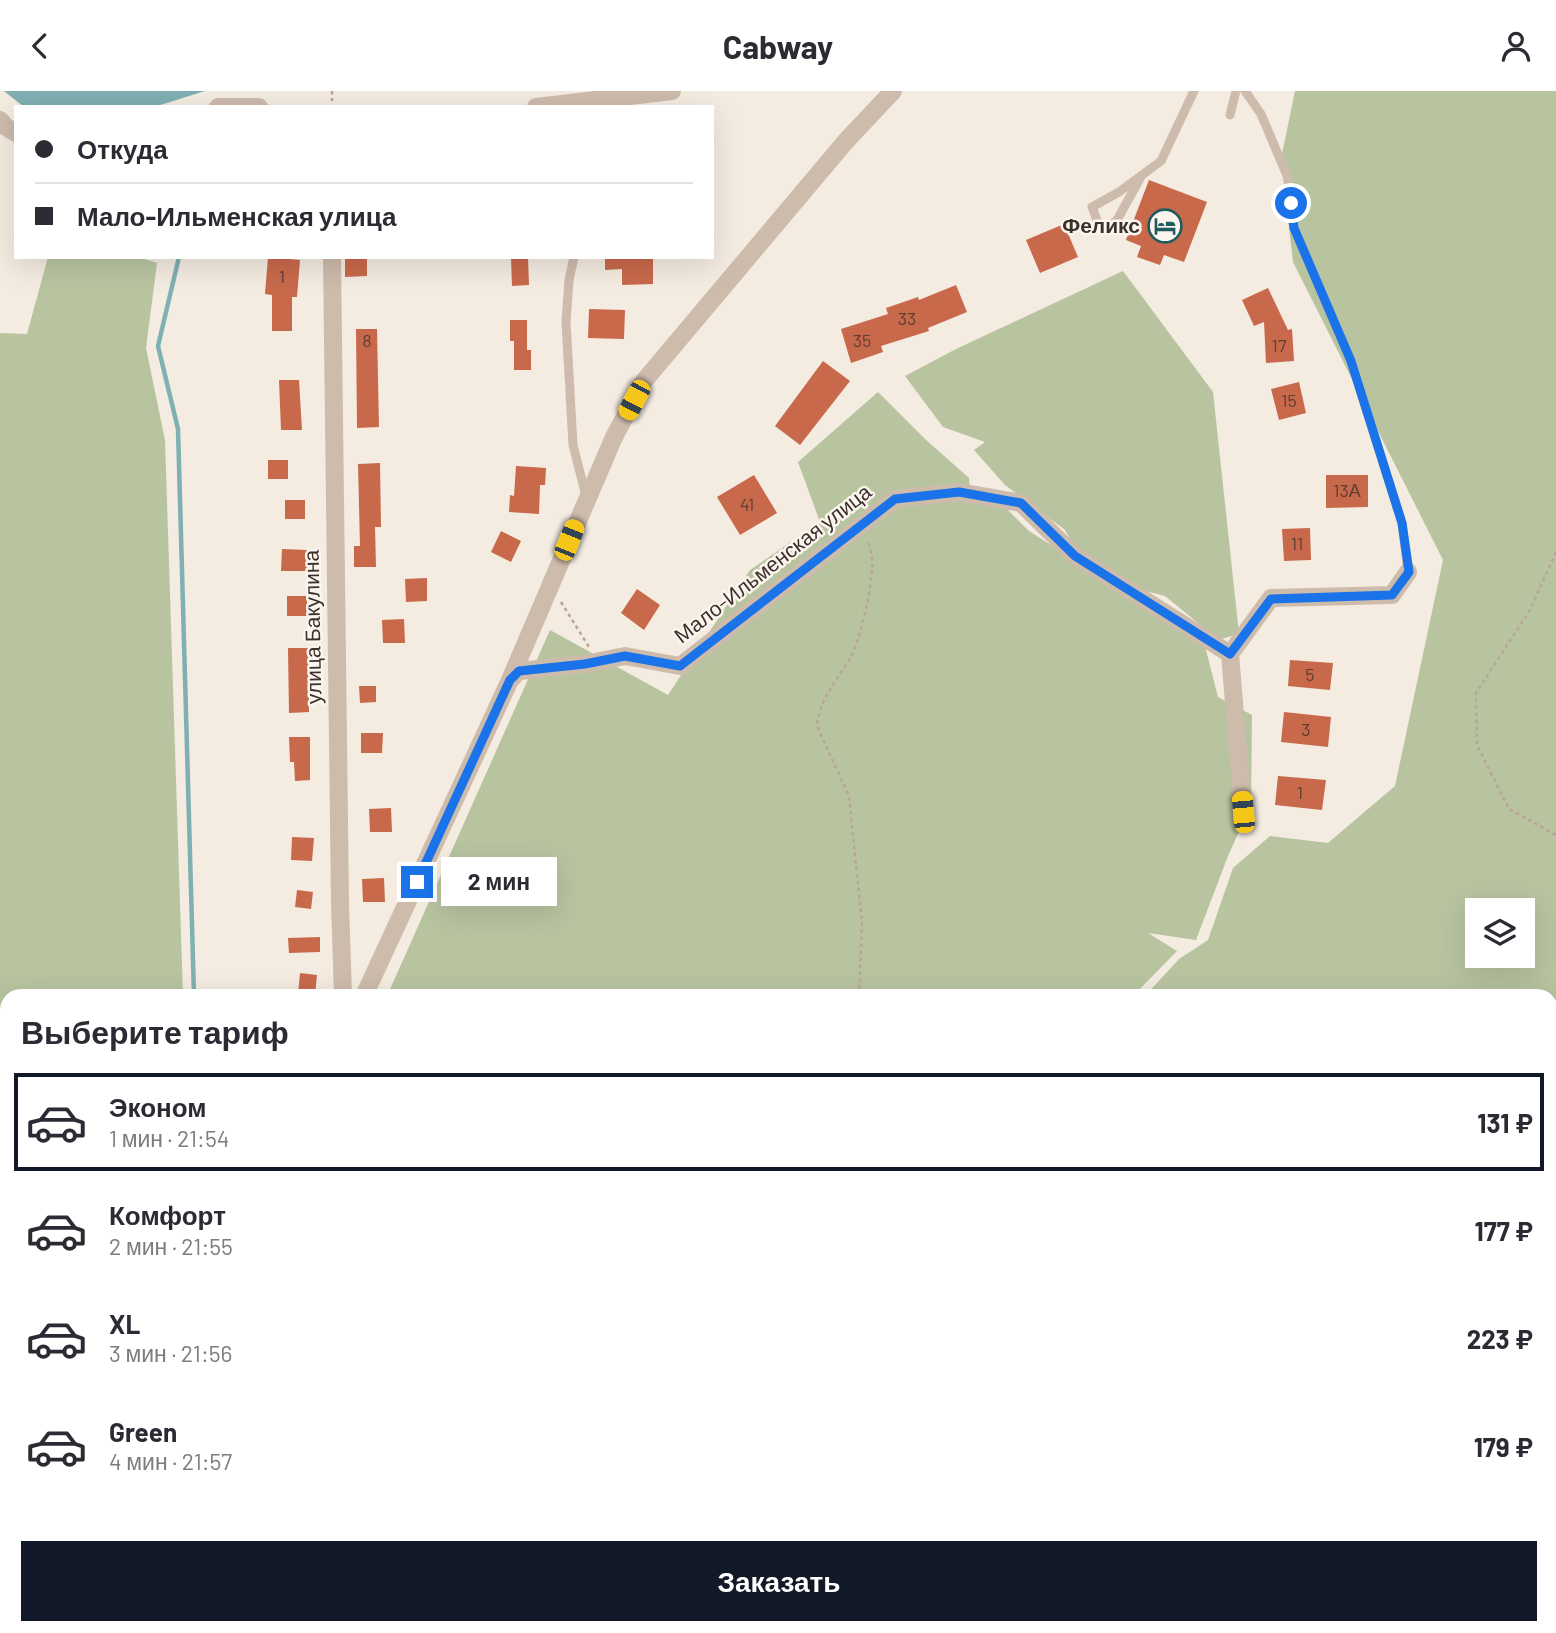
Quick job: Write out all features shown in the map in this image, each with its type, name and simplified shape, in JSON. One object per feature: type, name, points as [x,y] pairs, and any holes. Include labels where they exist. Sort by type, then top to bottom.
[{"type":"street","points":[[553,105],[672,91]]},
{"type":"street","points":[[366,989],[510,680],[586,498],[644,381],[794,202],[893,91]]},
{"type":"street","points":[[0,120],[14,132]]},
{"type":"street","name":"улица Бакулина","points":[[332,259],[343,989]]},
{"type":"street","name":"Мало-Ильменская улица","points":[[510,680],[519,671],[625,656],[680,666],[895,499],[959,492],[1021,503],[1075,556],[1230,654]]},
{"type":"street","points":[[1243,812],[1230,654],[1271,599],[1392,595],[1409,572]]},
{"type":"lane","points":[[1142,175],[1117,219],[1106,229],[1098,223],[1092,207],[1119,192],[1142,175],[1161,161],[1194,91]]},
{"type":"lane","points":[[1230,115],[1236,91]]},
{"type":"lane","points":[[1245,91],[1261,114],[1288,178],[1294,228],[1351,361],[1402,523],[1409,572]]},
{"type":"lane","points":[[574,259],[566,322],[573,445],[586,498]]},
{"type":"path","points":[[332,91],[332,101]]},
{"type":"path","points":[[859,989],[862,923],[849,796],[817,726],[817,715],[826,694],[852,656],[866,604],[873,567],[866,521]]},
{"type":"path","points":[[1556,552],[1530,610],[1476,693],[1477,745],[1508,809],[1556,835]]},
{"type":"path","points":[[551,583],[577,631],[599,660]]},
{"type":"green space","points":[[1295,91],[1556,91],[1556,989],[1151,989],[1179,959],[1208,940],[1233,868],[1270,836],[1328,843],[1395,786],[1443,560],[1293,262],[1281,159]]},
{"type":"green space","points":[[47,259],[144,259],[157,263],[146,348],[165,440],[183,989],[0,989],[0,333],[27,334]]},
{"type":"green space","points":[[1123,271],[1213,392],[1239,634],[1211,642],[1198,623],[1165,596],[1103,580],[1205,646],[1218,697],[1252,715],[1251,805],[1196,940],[1148,933],[1177,951],[1140,989],[390,989],[550,630],[668,695],[750,570],[820,522],[798,462],[878,392],[969,478],[971,498],[994,496],[1029,531],[1087,568],[1065,530],[1005,485],[974,450],[985,442],[943,427],[905,376],[956,349]]},
{"type":"water","points":[[4,91],[205,91],[160,105],[22,105]]},
{"type":"building","points":[[1149,180],[1207,202],[1184,262],[1164,255],[1160,265],[1137,257],[1141,246],[1126,240]]},
{"type":"building","points":[[1064,224],[1078,257],[1040,273],[1026,240]]},
{"type":"building","points":[[268,259],[300,260],[297,297],[292,297],[292,331],[272,331],[272,295],[265,294]]},
{"type":"building","points":[[345,259],[367,259],[367,276],[345,277]]},
{"type":"building","points":[[511,259],[528,259],[529,285],[512,286]]},
{"type":"building","points":[[605,259],[653,259],[653,284],[622,285],[622,269],[605,270]]},
{"type":"building","points":[[956,285],[967,312],[928,328],[929,331],[881,346],[883,352],[851,363],[841,329],[888,314],[886,308],[918,297],[919,300]]},
{"type":"building","points":[[1268,288],[1288,330],[1292,329],[1294,361],[1266,363],[1264,322],[1254,326],[1242,300]]},
{"type":"building","points":[[589,309],[625,310],[624,339],[588,338]]},
{"type":"building","points":[[510,320],[527,320],[527,350],[531,350],[531,370],[514,370],[514,341],[510,341]]},
{"type":"building","points":[[356,329],[377,329],[379,427],[357,428]]},
{"type":"building","points":[[823,361],[850,381],[800,445],[775,426]]},
{"type":"building","points":[[279,380],[299,380],[302,430],[281,430]]},
{"type":"building","points":[[1299,382],[1306,413],[1279,420],[1271,389]]},
{"type":"building","points":[[268,460],[288,460],[288,479],[268,479]]},
{"type":"building","points":[[380,463],[381,527],[375,527],[376,567],[354,567],[354,546],[360,546],[358,464]]},
{"type":"building","points":[[516,466],[546,468],[545,485],[540,485],[539,514],[509,512],[510,495],[514,496]]},
{"type":"building","points":[[754,475],[777,513],[740,535],[717,497]]},
{"type":"building","points":[[1326,475],[1368,475],[1368,507],[1326,508]]},
{"type":"building","points":[[285,500],[305,500],[305,519],[285,519]]},
{"type":"building","points":[[1310,528],[1311,560],[1284,561],[1282,529]]},
{"type":"building","points":[[501,531],[521,541],[511,562],[491,552]]},
{"type":"building","points":[[282,549],[307,550],[307,571],[281,571]]},
{"type":"building","points":[[427,578],[427,601],[406,602],[405,579]]},
{"type":"building","points":[[637,589],[660,605],[644,630],[621,613]]},
{"type":"building","points":[[287,596],[307,596],[307,616],[287,616]]},
{"type":"building","points":[[404,619],[405,643],[383,643],[382,620]]},
{"type":"building","points":[[288,648],[308,648],[309,712],[289,713]]},
{"type":"building","points":[[1290,660],[1333,663],[1330,690],[1288,686]]},
{"type":"building","points":[[359,686],[376,686],[376,702],[360,703]]},
{"type":"building","points":[[1284,712],[1331,717],[1328,747],[1281,742]]},
{"type":"building","points":[[361,733],[383,733],[382,753],[361,753]]},
{"type":"building","points":[[289,737],[310,737],[310,780],[295,781],[294,762],[290,762]]},
{"type":"building","points":[[1278,776],[1326,780],[1322,810],[1275,805]]},
{"type":"building","points":[[391,808],[392,832],[370,832],[369,809]]},
{"type":"building","points":[[292,837],[314,838],[312,861],[291,860]]},
{"type":"building","points":[[384,878],[385,902],[363,902],[362,879]]},
{"type":"building","points":[[297,890],[313,892],[311,909],[295,907]]},
{"type":"building","points":[[320,937],[320,952],[289,953],[288,938]]},
{"type":"building","points":[[300,973],[317,975],[316,989],[298,989]]},
{"type":"waterway","points":[[179,259],[158,346],[178,429],[194,989]]},
{"type":"place","name":"Феликс","points":[[1165,226]]},
{"type":"route","points":[[417,882],[510,680],[519,671],[585,664],[625,656],[680,666],[895,499],[959,492],[1021,503],[1075,556],[1230,654],[1271,599],[1392,595],[1409,572],[1402,523],[1351,361],[1294,228],[1291,203]]}]
